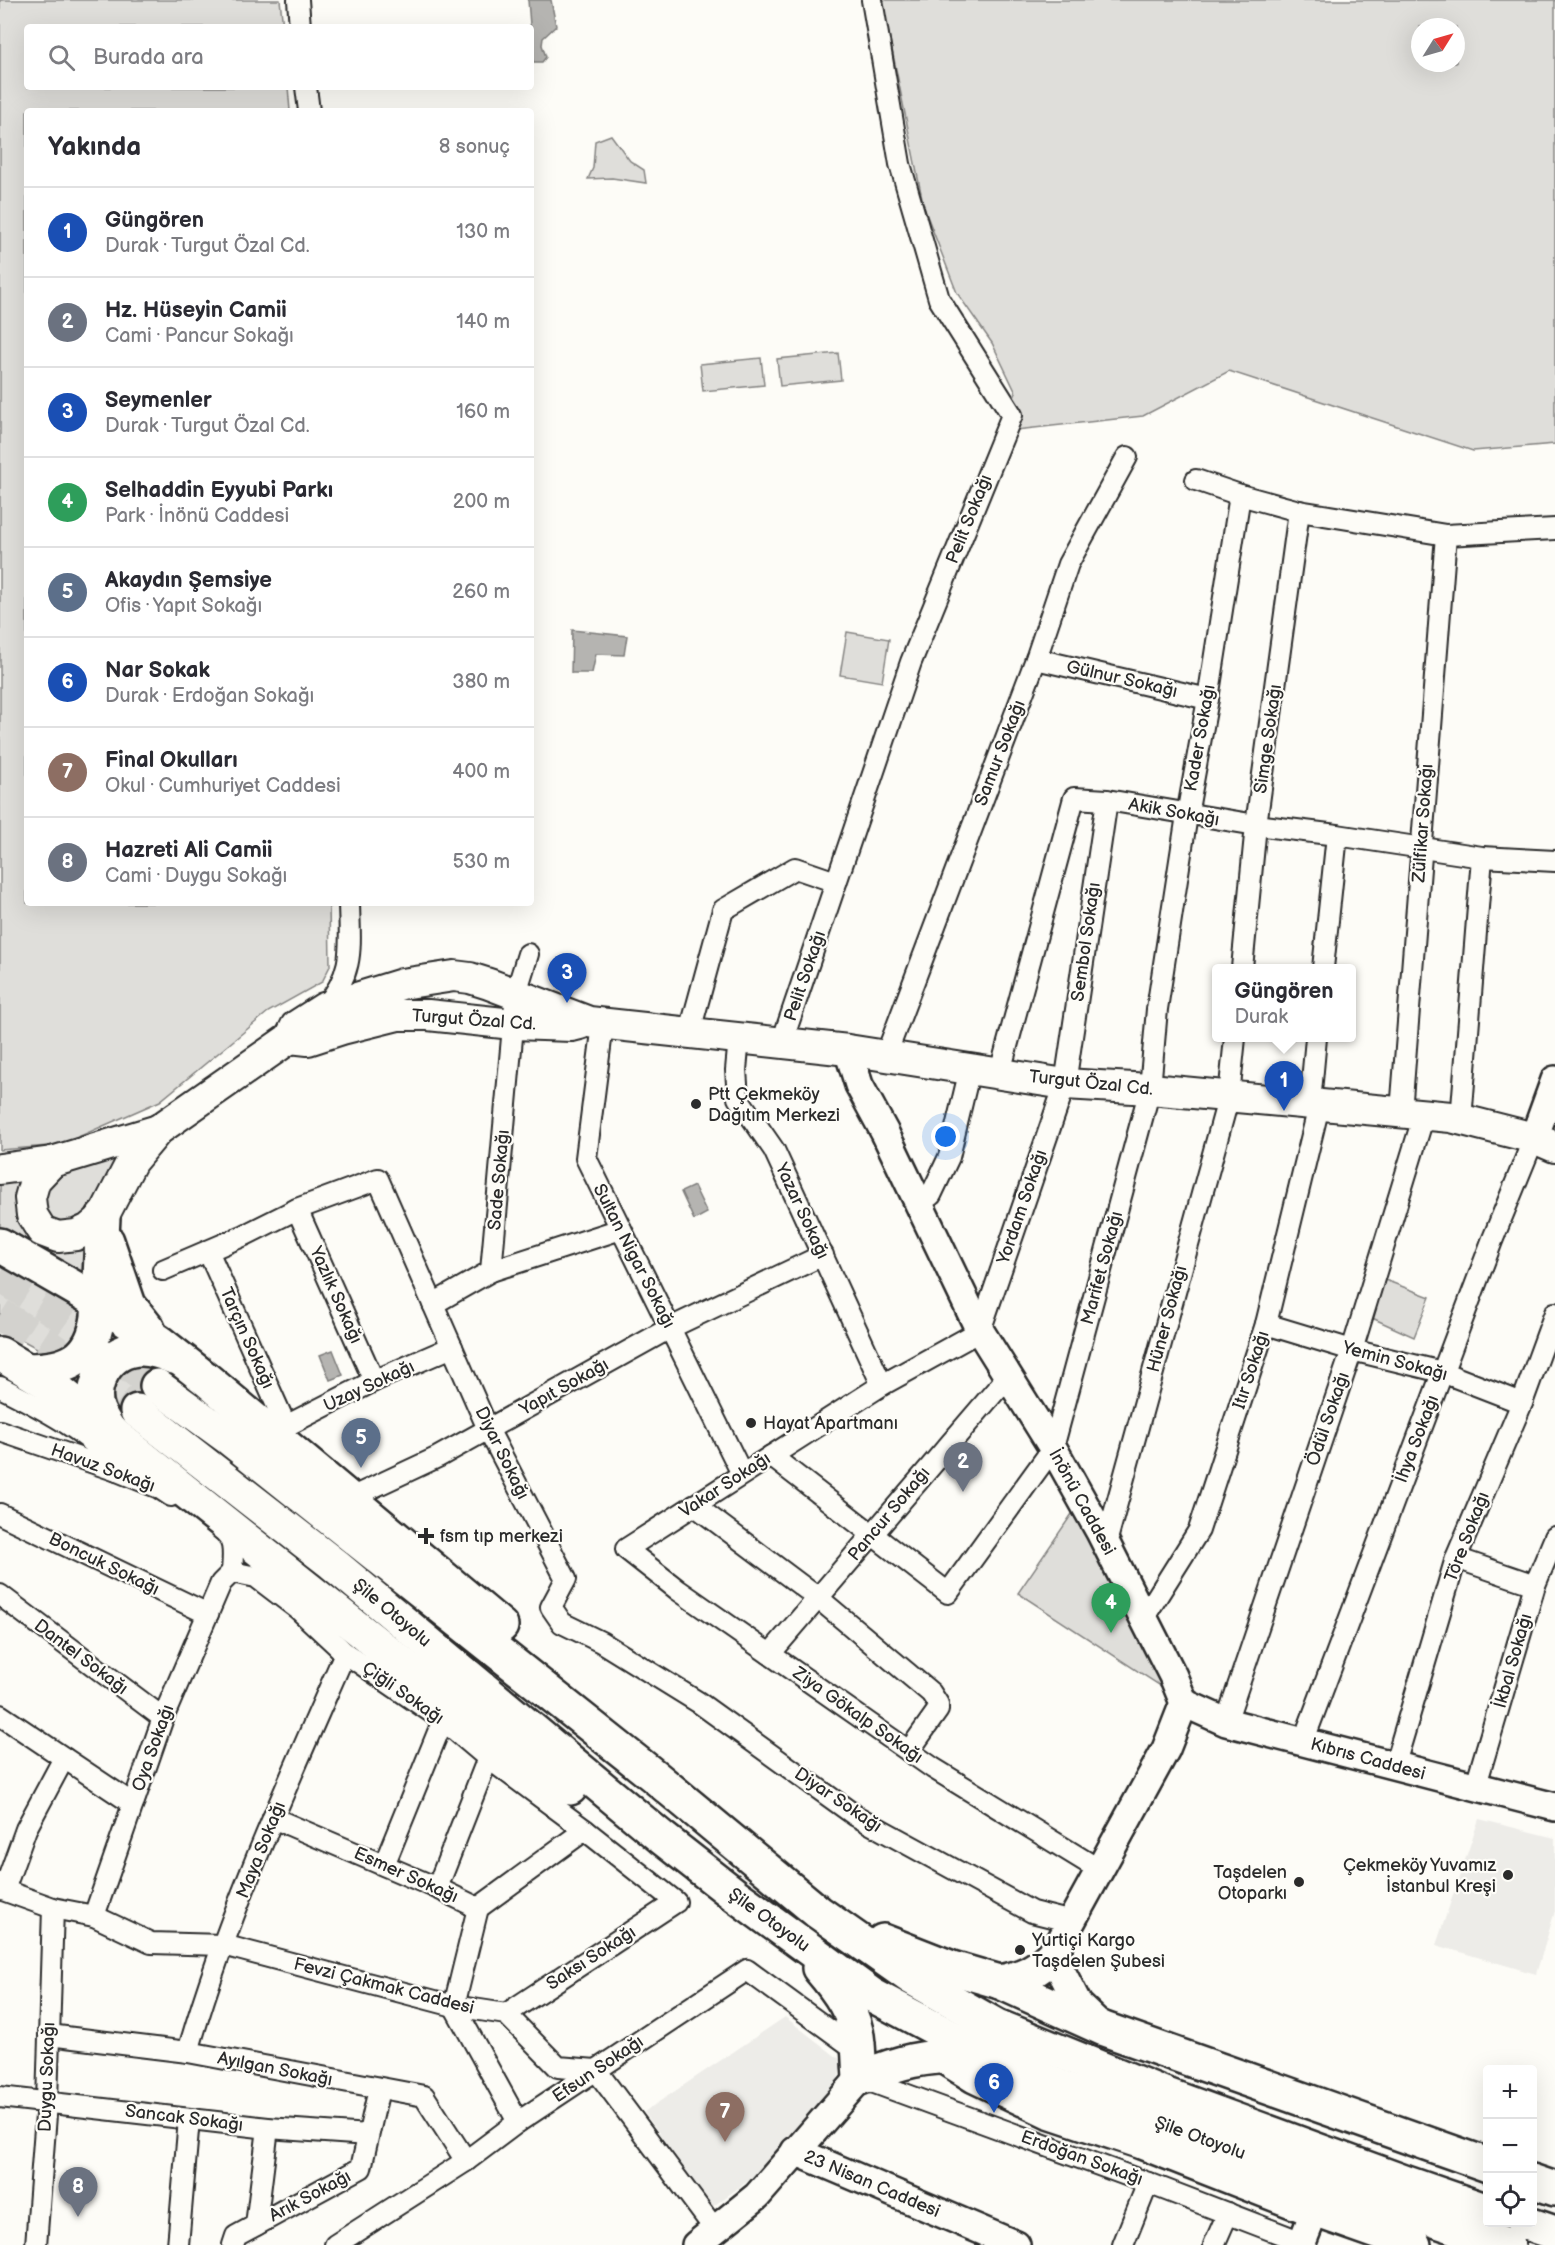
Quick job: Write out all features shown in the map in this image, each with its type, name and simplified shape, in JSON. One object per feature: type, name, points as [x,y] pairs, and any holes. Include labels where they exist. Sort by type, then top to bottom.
[{"type":"highway","points":[[9,1371],[60,1367],[79,1359],[89,1347],[96,1331],[103,1217]]},
{"type":"highway","points":[[103,1217],[113,1262],[129,1305],[159,1342]]},
{"type":"highway","points":[[0,1245],[97,1301],[159,1342],[188,1365],[516,1640],[622,1734],[694,1808]]},
{"type":"highway","points":[[110,1433],[95,1398],[98,1379],[113,1359],[123,1352],[142,1348],[170,1356],[188,1365]]},
{"type":"highway","points":[[9,1371],[53,1386],[429,1685],[579,1794],[661,1838]]},
{"type":"highway","name":"Şile Otoyolu","points":[[157,1386],[239,1447],[694,1808],[818,1912],[912,1978],[997,2026],[1164,2094],[1483,2209]]},
{"type":"highway","name":"Şile Otoyolu","points":[[137,1411],[332,1563],[661,1838],[872,1995],[985,2055],[1063,2088],[1264,2162],[1508,2245]]},
{"type":"highway","points":[[818,1912],[902,1950],[1000,1982],[1104,2029],[1483,2163]]},
{"type":"highway","points":[[790,1935],[839,1991],[850,2012],[858,2044],[859,2064],[888,2066],[916,2058],[985,2055]]},
{"type":"highway","points":[[1000,1982],[1024,1977],[1043,1965],[1053,1955]]},
{"type":"highway","points":[[872,1995],[912,2033],[943,2056],[975,2076],[1049,2111],[1139,2141],[1315,2210],[1414,2245]]},
{"type":"highway","points":[[1537,2182],[1555,2189]]},
{"type":"highway","points":[[1535,2227],[1555,2234]]},
{"type":"main road","name":"Turgut Özal Cd.","points":[[158,1130],[290,1038],[296,1026],[324,1008],[402,984],[454,976],[470,978],[596,1023]]},
{"type":"main road","name":"Turgut Özal Cd.","points":[[290,1038],[308,1040],[398,1015],[428,1015],[513,1024],[572,1026],[596,1023],[690,1031],[848,1050],[1065,1084],[1150,1089],[1413,1113],[1461,1120],[1544,1142]]},
{"type":"main road","points":[[0,1169],[52,1162],[158,1130]]},
{"type":"main road","points":[[52,1162],[35,1180],[30,1198],[32,1215],[42,1231],[58,1237],[76,1235],[89,1229],[103,1217],[132,1161],[158,1130]]},
{"type":"street","points":[[298,0],[300,24]]},
{"type":"street","name":"Pelit Sokağı","points":[[782,1042],[911,662],[1012,415],[939,299],[900,164],[872,0]]},
{"type":"street","points":[[306,90],[309,108]]},
{"type":"street","name":"Samur Sokağı","points":[[886,1055],[1036,659],[1068,564],[1127,457]]},
{"type":"street","points":[[1196,480],[1299,511],[1446,535],[1555,529]]},
{"type":"street","name":"Kader Sokağı","points":[[1150,1089],[1157,1009],[1240,495]]},
{"type":"street","name":"Simge Sokağı","points":[[1242,964],[1256,825],[1299,511]]},
{"type":"street","name":"Zülfikar Sokağı","points":[[1413,1113],[1420,847],[1446,535]]},
{"type":"street","name":"Gülnur Sokağı","points":[[1036,659],[1208,699]]},
{"type":"street","name":"Akik Sokağı","points":[[1000,1072],[1074,798],[1107,800],[1187,815],[1482,857],[1555,861]]},
{"type":"street","name":"Sembol Sokağı","points":[[1065,1084],[1107,800]]},
{"type":"street","points":[[1324,964],[1337,835]]},
{"type":"street","points":[[1461,1120],[1482,857]]},
{"type":"street","points":[[690,1031],[723,910],[795,868],[836,882]]},
{"type":"street","points":[[324,1008],[333,997],[350,960],[349,906]]},
{"type":"street","name":"Sade Sokağı","points":[[490,1271],[516,993],[528,954]]},
{"type":"street","points":[[350,960],[363,980],[380,991]]},
{"type":"street","name":"Sultan Nigar Sokağı","points":[[596,1023],[586,1158],[742,1474]]},
{"type":"street","name":"Yazar Sokağı","points":[[740,1038],[736,1070],[738,1098],[774,1150],[882,1385]]},
{"type":"street","points":[[1229,1096],[1235,1042]]},
{"type":"street","name":"Itır Sokağı","points":[[1143,1619],[1199,1530],[1266,1324],[1315,1104],[1316,1042]]},
{"type":"street","name":"İnönü Caddesi","points":[[848,1050],[859,1085],[885,1133],[980,1330],[1053,1448],[1106,1543],[1173,1676],[1184,1703]]},
{"type":"street","points":[[918,1204],[931,1196],[949,1157],[970,1069]]},
{"type":"street","points":[[1544,1142],[1555,1080]]},
{"type":"street","name":"Yordam Sokağı","points":[[980,1330],[1065,1084]]},
{"type":"street","name":"Marifet Sokağı","points":[[1053,1448],[1150,1089]]},
{"type":"street","name":"Hüner Sokağı","points":[[1106,1543],[1229,1096]]},
{"type":"street","name":"Ödül Sokağı","points":[[1226,1722],[1352,1350],[1413,1113]]},
{"type":"street","name":"İhya Sokağı","points":[[1303,1742],[1442,1372],[1544,1142]]},
{"type":"street","name":"Diyar Sokağı","points":[[163,1270],[297,1209],[378,1179],[488,1429],[566,1579],[551,1607],[562,1623],[601,1642],[698,1702],[856,1816],[1032,1912],[1072,1922]]},
{"type":"street","name":"Yazlık Sokağı","points":[[297,1209],[374,1381]]},
{"type":"street","points":[[433,1304],[490,1271],[621,1229]]},
{"type":"street","name":"Tarçın Sokağı","points":[[208,1251],[286,1426]]},
{"type":"street","name":"Yapıt Sokağı","points":[[361,1493],[438,1457],[670,1328],[823,1255]]},
{"type":"street","name":"Töre Sokağı","points":[[1394,1767],[1456,1558],[1522,1403],[1555,1313]]},
{"type":"street","name":"Yemin Sokağı","points":[[1266,1324],[1352,1350],[1442,1372],[1522,1403]]},
{"type":"street","name":"Vakar Sokağı","points":[[626,1549],[882,1385],[980,1330]]},
{"type":"street","name":"Uzay Sokağı","points":[[286,1426],[374,1381],[452,1347]]},
{"type":"street","points":[[9,1371],[59,1419],[95,1444],[117,1470]]},
{"type":"street","name":"Pancur Sokağı","points":[[770,1654],[1009,1375]]},
{"type":"street","name":"Havuz Sokağı","points":[[0,1431],[117,1470],[159,1488],[227,1533],[233,1546],[227,1577]]},
{"type":"street","points":[[771,1456],[948,1593],[1053,1448]]},
{"type":"street","points":[[694,1505],[818,1598],[931,1693],[938,1704],[938,1710],[909,1751]]},
{"type":"street","name":"Boncuk Sokağı","points":[[0,1514],[208,1614]]},
{"type":"street","name":"İkbal Sokağı","points":[[1475,1788],[1535,1585],[1555,1537]]},
{"type":"street","name":"Ziya Gökalp Sokağı","points":[[626,1549],[678,1590],[909,1751],[1098,1869]]},
{"type":"street","points":[[1456,1558],[1535,1585]]},
{"type":"street","name":"Oya Sokağı","points":[[94,1916],[163,1718],[208,1614],[227,1577]]},
{"type":"street","name":"Çiğli Sokağı","points":[[227,1577],[256,1577],[298,1609],[345,1653],[443,1720],[488,1758],[585,1830],[676,1902]]},
{"type":"street","name":"Dantel Sokağı","points":[[0,1595],[163,1718]]},
{"type":"street","name":"Maya Sokağı","points":[[188,2052],[202,2002],[273,1818],[345,1653]]},
{"type":"street","points":[[1104,2029],[1078,2004],[1053,1955],[1098,1869],[1166,1749],[1184,1703]]},
{"type":"street","name":"Kıbrıs Caddesi","points":[[1184,1703],[1226,1722],[1394,1767],[1475,1788],[1553,1801]]},
{"type":"street","points":[[0,1715],[133,1804]]},
{"type":"street","points":[[384,1865],[443,1720]]},
{"type":"street","points":[[2,1889],[26,1829],[64,1758]]},
{"type":"street","points":[[437,1888],[488,1758]]},
{"type":"street","name":"Esmer Sokağı","points":[[273,1818],[437,1888],[478,1908],[454,2006]]},
{"type":"street","points":[[478,1908],[585,1830]]},
{"type":"street","name":"Fevzi Çakmak Caddesi","points":[[2,1889],[53,1908],[94,1916],[152,1943],[224,1945],[454,2006],[506,2014]]},
{"type":"street","name":"Saksı Sokağı","points":[[506,2014],[676,1902]]},
{"type":"street","name":"Duygu Sokağı","points":[[36,2245],[47,2102],[53,1908]]},
{"type":"street","name":"Efsun Sokağı","points":[[335,2245],[466,2161],[518,2122],[747,1970],[859,2064]]},
{"type":"street","points":[[454,2006],[518,2122]]},
{"type":"street","points":[[506,2014],[558,2067],[596,2070],[705,2237],[756,2196],[795,2151],[859,2064]]},
{"type":"street","name":"Ayılgan Sokağı","points":[[49,2035],[188,2052],[424,2096],[466,2161]]},
{"type":"street","name":"Erdoğan Sokağı","points":[[859,2064],[1302,2244]]},
{"type":"street","points":[[368,2135],[379,2089]]},
{"type":"street","name":"Sancak Sokağı","points":[[0,2097],[268,2128],[368,2135]]},
{"type":"street","points":[[178,2245],[189,2119]]},
{"type":"street","points":[[256,2225],[268,2128]]},
{"type":"street","name":"Arık Sokağı","points":[[233,2245],[236,2236],[361,2168],[368,2135]]},
{"type":"street","name":"23 Nisan Caddesi","points":[[795,2151],[1016,2245]]},
{"type":"street","points":[[1123,2245],[1148,2183]]},
{"type":"street","points":[[1302,2244],[1315,2210]]},
{"type":"street","points":[[1214,2245],[1228,2213]]},
{"type":"shaded area","points":[[0,0],[280,0],[283,24],[24,24],[24,90],[288,90],[290,108],[24,108],[24,906],[329,906],[330,966],[322,982],[268,1012],[160,1101],[60,1145],[0,1150]]},
{"type":"shaded area","points":[[528,0],[551,0],[556,26],[543,38],[542,45],[546,57],[542,62],[534,62],[534,24],[530,24]]},
{"type":"shaded area","points":[[882,0],[1555,0],[1555,444],[1473,451],[1229,371],[1143,416],[997,432],[1016,393],[992,343],[957,293],[924,208]]},
{"type":"shaded area","points":[[611,135],[630,161],[644,170],[646,183],[612,178],[588,179],[593,168],[595,141]]},
{"type":"shaded area","points":[[838,353],[841,380],[780,386],[777,359]]},
{"type":"shaded area","points":[[761,358],[764,385],[703,391],[700,364]]},
{"type":"shaded area","points":[[572,630],[627,636],[624,655],[596,654],[592,673],[571,673]]},
{"type":"shaded area","points":[[847,632],[889,639],[882,682],[840,675]]},
{"type":"shaded area","points":[[122,1151],[87,1219],[50,1223],[44,1211],[43,1192],[60,1173]]},
{"type":"shaded area","points":[[24,1177],[18,1213],[91,1240],[90,1281],[0,1228],[0,1184]]},
{"type":"shaded area","points":[[694,1186],[707,1213],[694,1220],[681,1192]]},
{"type":"shaded area","points":[[0,1256],[84,1301],[86,1330],[66,1352],[44,1352],[0,1328]]},
{"type":"shaded area","points":[[1385,1280],[1430,1297],[1414,1337],[1370,1317]]},
{"type":"shaded area","points":[[333,1350],[343,1375],[330,1380],[320,1355]]},
{"type":"shaded area","points":[[133,1361],[170,1370],[128,1423],[117,1409],[110,1386]]},
{"type":"shaded area","points":[[1076,1508],[1165,1689],[1018,1593]]},
{"type":"shaded area","name":"Çekmeköy Yuvamız İstanbul Kreşi","points":[[1479,1819],[1555,1838],[1555,1911],[1536,1974],[1436,1945]]},
{"type":"shaded area","points":[[785,2017],[842,2061],[838,2079],[759,2173],[712,2207],[644,2112]]},
{"type":"tunnel","points":[[0,1275],[61,1315],[157,1386]]},
{"type":"tunnel","points":[[0,1315],[47,1345],[137,1411]]},
{"type":"place","name":"Seymenler","points":[[567,1003]]},
{"type":"place","name":"Ptt Çekmeköy Dağıtım Merkezi","points":[[696,1104]]},
{"type":"place","name":"Güngören","points":[[1284,1111]]},
{"type":"place","name":"Hayat Apartmanı","points":[[751,1423]]},
{"type":"place","name":"Akaydın Şemsiye","points":[[361,1468]]},
{"type":"place","name":"Hz. Hüseyin Camii","points":[[963,1492]]},
{"type":"place","name":"fsm tıp merkezi","points":[[426,1536]]},
{"type":"place","name":"Selhaddin Eyyubi Parkı","points":[[1111,1633]]},
{"type":"place","name":"Çekmeköy Yuvamız İstanbul Kreşi","points":[[1508,1875]]},
{"type":"place","name":"Taşdelen Otoparkı","points":[[1299,1882]]},
{"type":"place","name":"Yurtiçi Kargo Taşdelen Şubesi","points":[[1020,1950]]},
{"type":"place","name":"Nar Sokak","points":[[994,2113]]},
{"type":"place","name":"Final Okulları","points":[[725,2142]]},
{"type":"place","name":"Hazreti Ali Camii","points":[[78,2217]]}]
